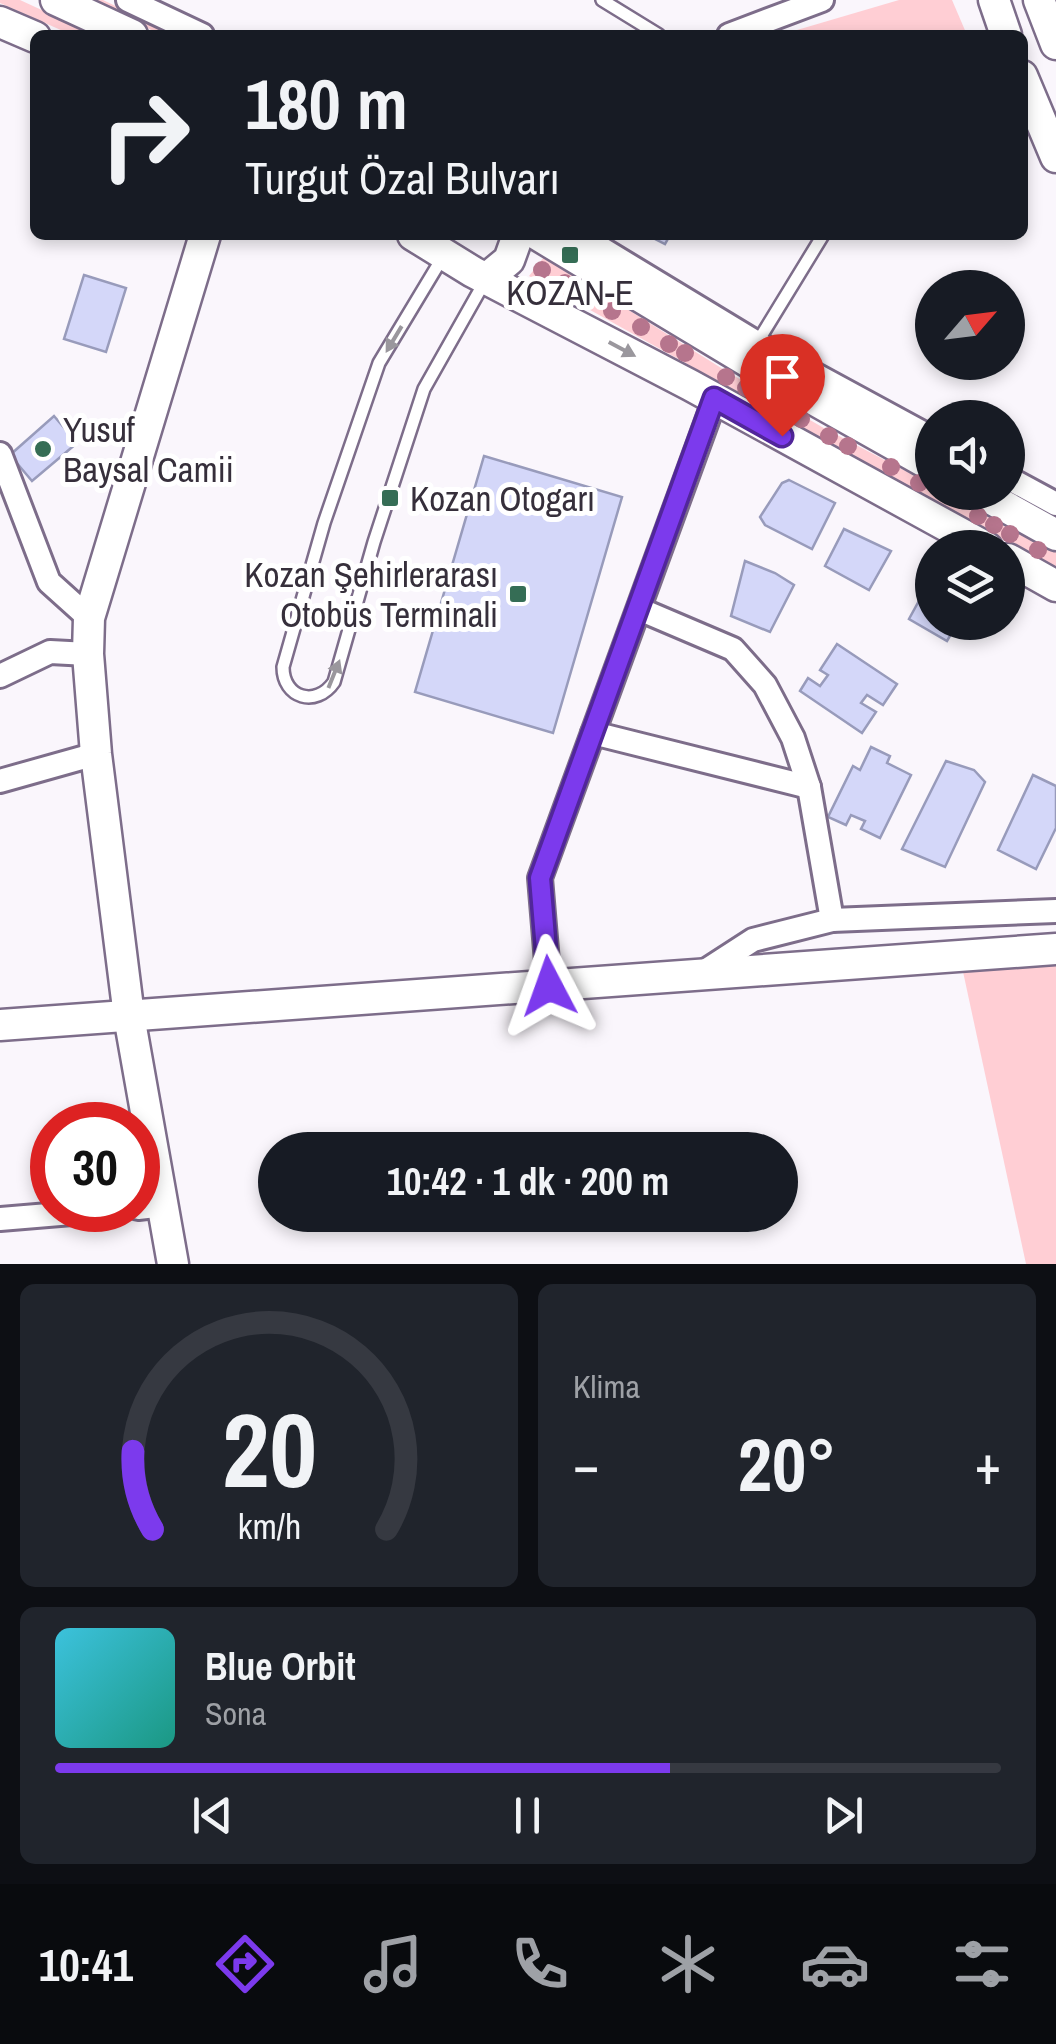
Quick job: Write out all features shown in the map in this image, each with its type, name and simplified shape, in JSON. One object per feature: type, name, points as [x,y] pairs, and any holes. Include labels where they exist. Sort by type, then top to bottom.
[{"type":"main road","points":[[56,0],[121,30]]},
{"type":"main road","points":[[994,0],[1004,30]]},
{"type":"main road","points":[[1039,0],[1056,44]]},
{"type":"main road","points":[[0,22],[30,35]]},
{"type":"main road","points":[[1028,90],[1056,157]]},
{"type":"main road","points":[[138,1102],[96,754],[89,618],[203,240]]},
{"type":"main road","points":[[486,279],[509,260],[516,240]]},
{"type":"main road","points":[[546,240],[915,456]]},
{"type":"main road","points":[[446,245],[486,279],[714,398],[953,530]]},
{"type":"main road","points":[[1011,510],[1056,536]]},
{"type":"main road","points":[[1025,569],[1056,586]]},
{"type":"main road","points":[[0,1025],[1056,949]]},
{"type":"main road","points":[[160,1230],[173,1264]]},
{"type":"street","points":[[128,0],[191,30]]},
{"type":"street","points":[[743,30],[822,0]]},
{"type":"street","points":[[587,240],[757,343],[915,429]]},
{"type":"street","points":[[549,986],[540,878],[714,398]]},
{"type":"street","points":[[0,454],[48,582],[89,618]]},
{"type":"street","points":[[1025,487],[1056,504]]},
{"type":"street","points":[[639,609],[734,648],[765,685],[793,738],[809,787],[832,920]]},
{"type":"street","points":[[0,676],[50,652],[88,654]]},
{"type":"street","points":[[593,733],[809,787]]},
{"type":"street","points":[[0,782],[96,754]]},
{"type":"street","points":[[700,975],[754,940],[832,920],[1056,911]]},
{"type":"street","points":[[936,915],[948,958]]},
{"type":"street","points":[[0,1219],[30,1216]]},
{"type":"lane","points":[[602,0],[651,30]]},
{"type":"lane","points":[[757,343],[820,240]]},
{"type":"lane","points":[[446,245],[380,363],[330,505],[283,666],[286,684],[298,694],[319,695],[334,682],[424,388],[486,279]]},
{"type":"shaded area","points":[[20,0],[85,30],[61,30],[0,3]]},
{"type":"shaded area","points":[[89,0],[103,0],[166,30],[152,30]]},
{"type":"shaded area","points":[[899,0],[952,0],[965,30],[797,30]]},
{"type":"shaded area","points":[[544,257],[726,371],[915,476],[915,491],[529,276]]},
{"type":"shaded area","points":[[950,510],[978,510],[1015,530],[986,530]]},
{"type":"shaded area","points":[[1025,535],[1056,552],[1056,569],[1025,552]]},
{"type":"shaded area","points":[[1056,964],[1056,1264],[1026,1264],[962,967]]},
{"type":"building","points":[[84,275],[126,288],[106,352],[64,339]]},
{"type":"building","name":"Yusuf Baysal Camii","points":[[54,416],[77,443],[32,481],[10,455]]},
{"type":"building","name":"Kozan Şehirlerarası Otobüs Terminali","points":[[484,456],[622,497],[553,733],[415,692]]},
{"type":"building","points":[[789,480],[835,503],[812,549],[765,525],[760,517],[782,483]]},
{"type":"building","points":[[844,529],[891,551],[869,590],[825,566]]},
{"type":"building","points":[[745,561],[794,585],[770,632],[731,616]]},
{"type":"building","points":[[837,644],[897,684],[883,705],[867,695],[861,703],[876,712],[862,733],[800,691],[808,678],[820,686],[828,675],[820,670]]},
{"type":"building","points":[[871,747],[890,756],[887,763],[911,775],[880,838],[861,829],[865,821],[851,815],[846,825],[828,817],[853,766],[860,770]]},
{"type":"building","points":[[946,761],[974,770],[985,782],[945,867],[902,849]]},
{"type":"building","points":[[1033,775],[1056,786],[1056,828],[1036,869],[998,850]]},
{"type":"place","name":"KOZAN-E","points":[[570,255]]},
{"type":"place","name":"Yusuf Baysal Camii","points":[[43,449]]},
{"type":"place","name":"Kozan Otogarı","points":[[390,498]]},
{"type":"place","name":"Kozan Şehirlerarası Otobüs Terminali","points":[[518,594]]},
{"type":"route","points":[[549,986],[540,878],[714,398],[782,436]]}]
